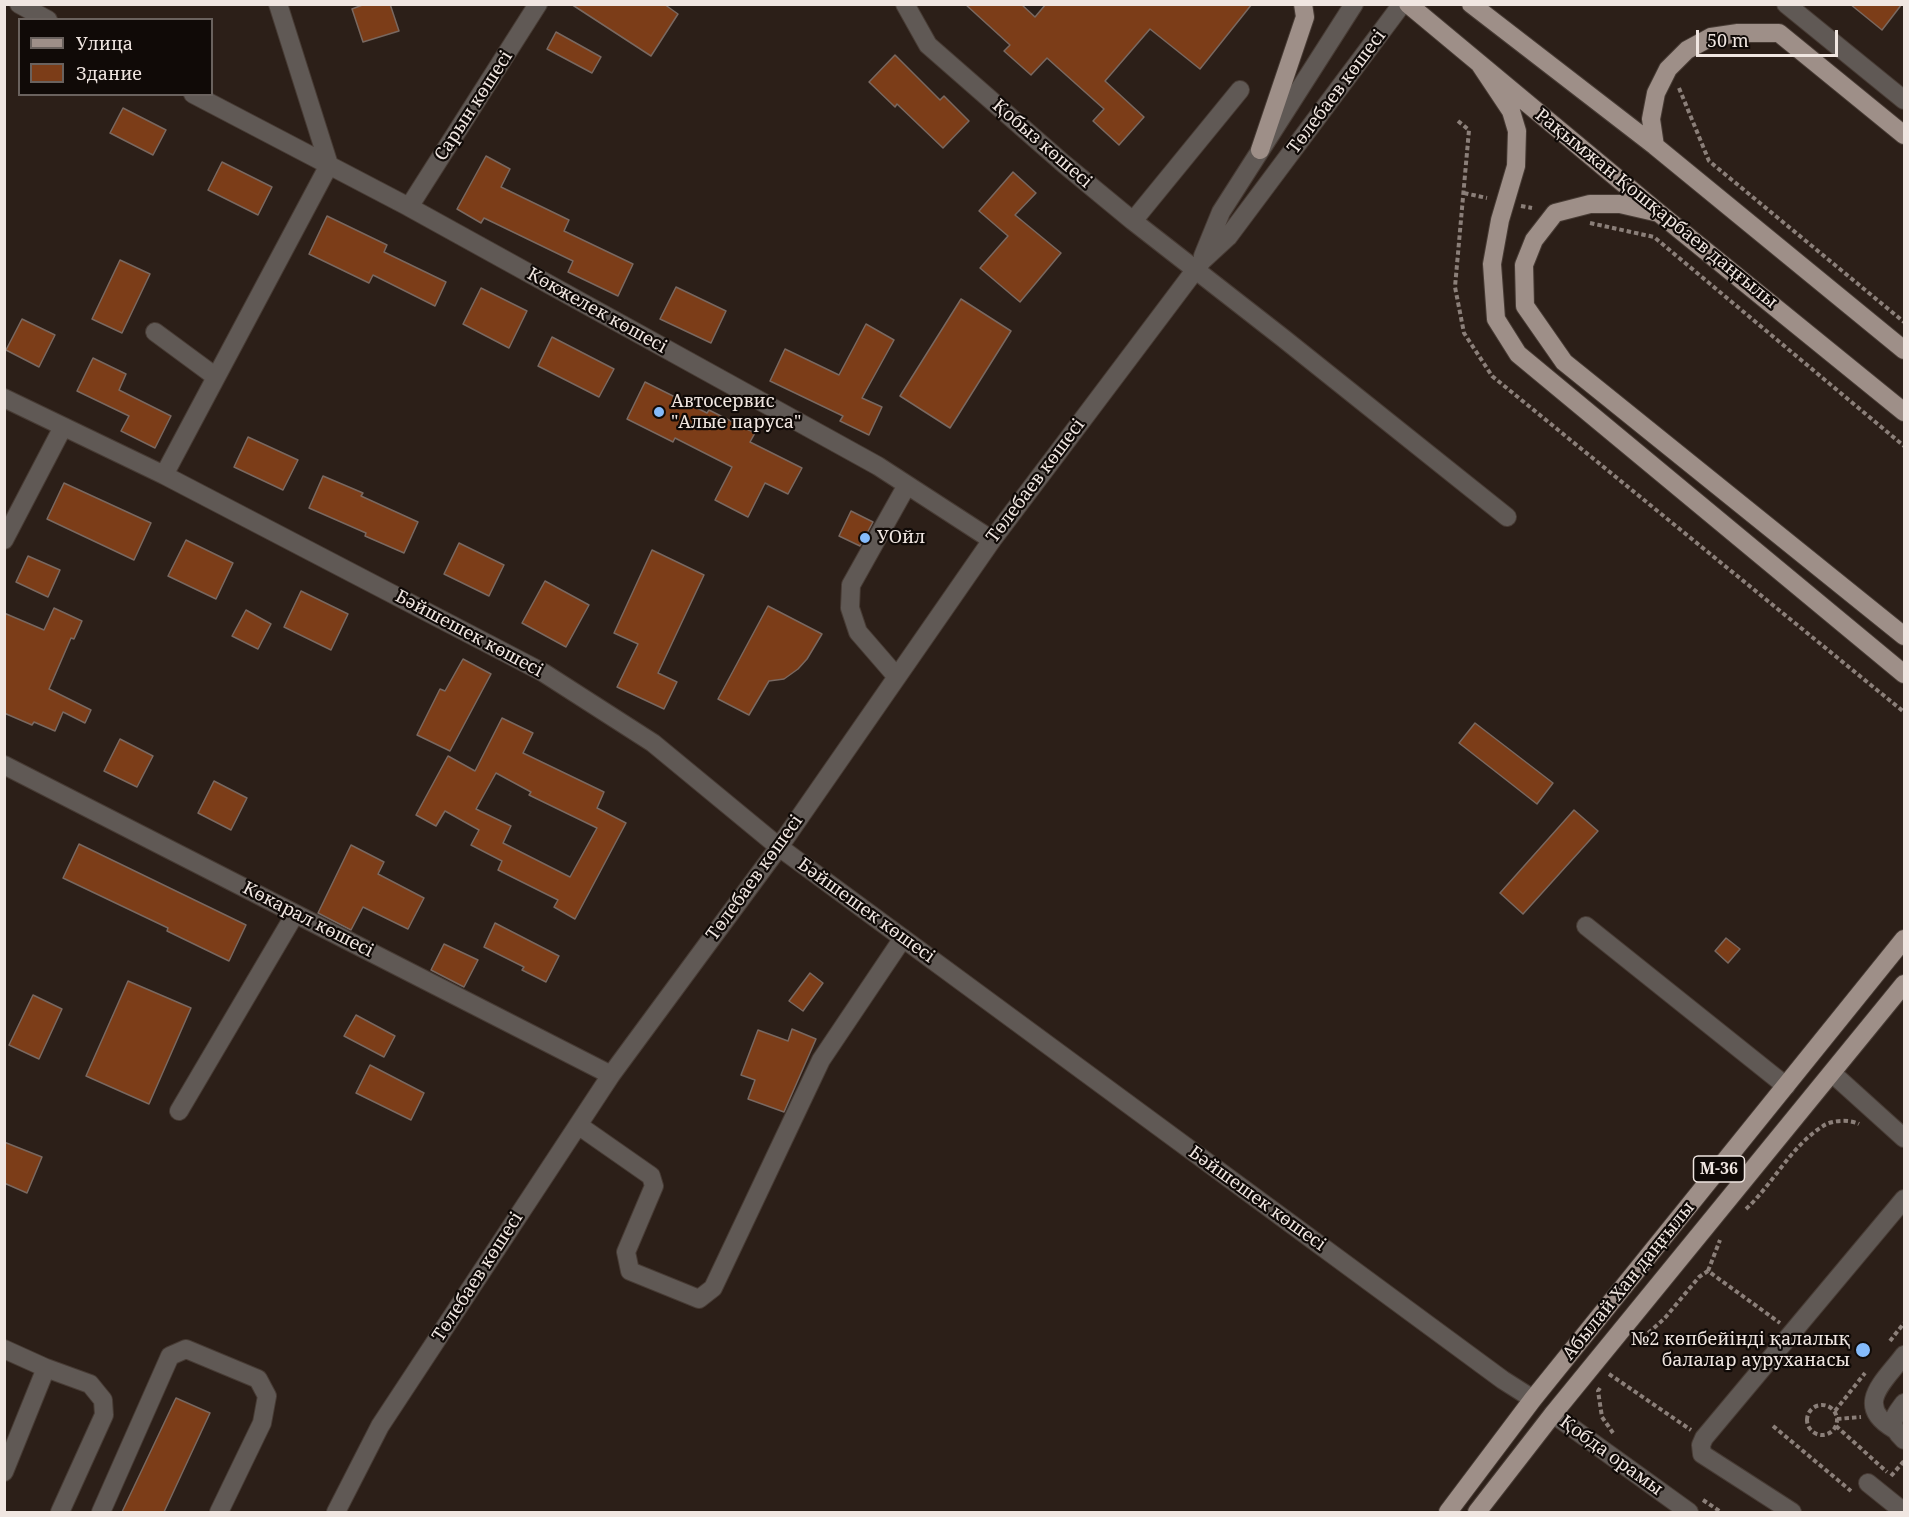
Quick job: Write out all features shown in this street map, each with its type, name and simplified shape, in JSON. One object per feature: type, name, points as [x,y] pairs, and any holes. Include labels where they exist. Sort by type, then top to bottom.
[{"type":"main road","points":[[1260,150],[1305,17],[1303,4]]},
{"type":"main road","name":"Рақымжан Қошқарбаев даңғылы","points":[[1408,4],[1659,213],[1905,412]]},
{"type":"main road","points":[[1471,4],[1655,146],[1905,350]]},
{"type":"main road","points":[[1655,146],[1651,119],[1656,93],[1668,69],[1687,50],[1711,38],[1738,33],[1779,33],[1905,135]]},
{"type":"main road","points":[[1479,63],[1511,111],[1517,131],[1516,166],[1500,220],[1491,264],[1496,319],[1518,354],[1905,674]]},
{"type":"main road","points":[[1659,213],[1620,204],[1590,204],[1555,213],[1534,240],[1524,265],[1525,306],[1564,362],[1905,636]]},
{"type":"main road","name":"Абылай Хан даңғылы","points":[[1533,1399],[1905,939]]},
{"type":"main road","name":"Абылай Хан даңғылы","points":[[1553,1414],[1905,984]]},
{"type":"main road","name":"Қобда орамы","points":[[1533,1399],[1553,1414]]},
{"type":"main road","name":"M-36","points":[[1448,1512],[1533,1399]]},
{"type":"main road","name":"M-36","points":[[1477,1512],[1553,1414]]},
{"type":"street","points":[[19,4],[44,18]]},
{"type":"street","points":[[164,475],[329,165],[278,4]]},
{"type":"street","name":"Сарын көшесі","points":[[409,207],[538,4]]},
{"type":"street","name":"Қобыз көшесі","points":[[905,4],[928,45],[1064,164],[1133,221],[1198,265],[1507,517]]},
{"type":"street","name":"Төлебаев көшесі","points":[[1198,265],[1221,212],[1354,4]]},
{"type":"street","name":"Төлебаев көшесі","points":[[336,1512],[380,1426],[611,1076],[779,847],[992,540],[1198,265],[1228,237],[1402,4]]},
{"type":"street","points":[[1786,4],[1905,100]]},
{"type":"street","points":[[1133,221],[1240,90]]},
{"type":"street","name":"Көкжелек көшесі","points":[[197,96],[409,207],[878,466],[992,540]]},
{"type":"street","points":[[155,332],[216,377]]},
{"type":"street","name":"Бәйшешек көшесі","points":[[4,398],[164,475],[544,673],[653,743],[779,847],[1503,1380],[1533,1399]]},
{"type":"street","points":[[4,540],[63,427]]},
{"type":"street","points":[[897,677],[858,632],[850,608],[851,585],[908,484]]},
{"type":"street","name":"Көкарал көшесі","points":[[4,765],[611,1076]]},
{"type":"street","points":[[179,1111],[295,914]]},
{"type":"street","points":[[1586,926],[1786,1086]]},
{"type":"street","points":[[578,1125],[651,1176],[654,1186],[626,1252],[630,1270],[699,1299],[713,1288],[821,1060],[903,938]]},
{"type":"street","points":[[1832,1073],[1905,1138]]},
{"type":"street","points":[[1792,1512],[1702,1454],[1701,1445],[1704,1438],[1905,1199]]},
{"type":"street","points":[[4,1349],[90,1384],[103,1401],[104,1415],[60,1512]]},
{"type":"street","points":[[101,1512],[170,1356],[186,1349],[258,1379],[267,1396],[262,1423],[219,1512]]},
{"type":"street","points":[[1899,1435],[1882,1422],[1874,1412],[1873,1402],[1877,1392],[1905,1355]]},
{"type":"street","points":[[4,1472],[46,1368]]},
{"type":"street","points":[[1899,1435],[1893,1423],[1895,1414],[1905,1403]]},
{"type":"street","name":"Қобда орамы","points":[[1553,1414],[1689,1512]]},
{"type":"street","points":[[1868,1483],[1904,1512]]},
{"type":"path","points":[[1676,80],[1709,161],[1905,322]]},
{"type":"path","points":[[1464,193],[1487,198]]},
{"type":"path","points":[[1585,222],[1654,237],[1905,446]]},
{"type":"path","points":[[1746,1209],[1761,1195],[1798,1147],[1824,1125],[1848,1120],[1864,1127]]},
{"type":"path","points":[[1629,1351],[1664,1319],[1700,1277],[1708,1271],[1724,1232]]},
{"type":"path","points":[[1708,1271],[1793,1333]]},
{"type":"path","points":[[1615,1366],[1598,1391],[1602,1417],[1615,1437]]},
{"type":"path","points":[[1609,1374],[1704,1438]]},
{"type":"path","points":[[1819,1405],[1831,1407],[1837,1415],[1836,1426],[1833,1431],[1823,1436],[1812,1432],[1807,1422],[1809,1411],[1819,1405]]},
{"type":"path","points":[[1773,1426],[1858,1496],[1881,1467]]},
{"type":"path","points":[[1836,1426],[1898,1482]]},
{"type":"path","points":[[1891,1476],[1905,1461]]},
{"type":"path","points":[[1695,1494],[1721,1512]]},
{"type":"building","points":[[365,4],[390,4],[399,31],[363,42],[352,9]]},
{"type":"building","points":[[571,4],[664,4],[678,14],[651,56]]},
{"type":"building","points":[[965,4],[1021,4],[1035,17],[1046,4],[1252,4],[1200,69],[1150,29],[1105,81],[1144,117],[1119,145],[1093,121],[1104,109],[1047,58],[1031,75],[1004,51],[1010,45]]},
{"type":"building","points":[[1850,4],[1902,4],[1882,30]]},
{"type":"building","points":[[556,32],[601,57],[592,73],[547,49]]},
{"type":"building","points":[[895,55],[940,100],[944,96],[969,121],[943,148],[897,104],[895,107],[869,82]]},
{"type":"building","points":[[123,108],[166,130],[153,155],[110,133]]},
{"type":"building","points":[[486,156],[510,169],[501,187],[569,220],[564,231],[633,264],[618,296],[568,272],[573,261],[484,218],[481,223],[457,209]]},
{"type":"building","points":[[222,162],[272,187],[258,215],[208,190]]},
{"type":"building","points":[[1013,172],[1036,193],[1015,215],[1061,253],[1020,302],[980,268],[1008,236],[979,211]]},
{"type":"building","points":[[327,216],[387,245],[384,252],[446,282],[435,306],[373,275],[369,283],[309,254]]},
{"type":"building","points":[[120,260],[150,274],[122,333],[92,319]]},
{"type":"building","points":[[676,287],[726,311],[711,343],[660,319]]},
{"type":"building","points":[[481,288],[527,311],[509,348],[463,324]]},
{"type":"building","points":[[961,299],[1011,331],[950,428],[900,396]]},
{"type":"building","points":[[22,319],[55,335],[39,367],[6,350]]},
{"type":"building","points":[[866,324],[894,340],[862,398],[882,407],[869,435],[840,421],[843,416],[770,381],[785,349],[839,375]]},
{"type":"building","points":[[552,337],[614,369],[599,397],[538,366]]},
{"type":"building","points":[[93,358],[126,374],[119,390],[171,416],[155,448],[121,431],[129,416],[77,391]]},
{"type":"building","points":[[645,382],[707,413],[709,410],[755,433],[750,442],[802,468],[788,494],[765,483],[748,517],[715,500],[732,467],[675,438],[673,442],[627,419]]},
{"type":"building","points":[[248,437],[298,460],[283,490],[234,467]]},
{"type":"building","points":[[323,476],[363,493],[361,496],[418,522],[404,553],[365,536],[366,533],[309,508]]},
{"type":"building","points":[[64,483],[151,523],[134,560],[47,519]]},
{"type":"building","points":[[851,511],[873,522],[860,546],[839,536]]},
{"type":"building","points":[[186,540],[233,563],[216,599],[168,576]]},
{"type":"building","points":[[459,543],[504,565],[489,596],[444,574]]},
{"type":"building","points":[[652,550],[704,575],[658,673],[677,682],[664,709],[617,687],[638,644],[614,633]]},
{"type":"building","points":[[28,556],[60,570],[48,597],[16,582]]},
{"type":"building","points":[[545,581],[589,605],[566,647],[522,623]]},
{"type":"building","points":[[301,591],[348,614],[331,650],[284,627]]},
{"type":"building","points":[[768,606],[822,634],[798,669],[784,679],[769,681],[749,715],[718,699]]},
{"type":"building","points":[[54,608],[82,621],[74,639],[71,638],[49,689],[91,710],[85,723],[63,712],[55,731],[34,722],[32,725],[4,713],[4,613],[44,630]]},
{"type":"building","points":[[246,610],[271,624],[258,649],[232,636]]},
{"type":"building","points":[[463,659],[491,674],[450,751],[417,735],[440,689],[445,691]]},
{"type":"building","points":[[502,718],[533,733],[523,753],[604,792],[597,808],[626,823],[575,919],[554,907],[558,900],[498,870],[502,861],[471,845],[479,830],[445,811],[436,826],[416,815],[448,756],[475,771]],"holes":[[[496,773],[531,792],[529,795],[597,828],[570,877],[503,843],[511,826],[476,809]]]},
{"type":"building","points":[[1475,723],[1553,783],[1537,804],[1459,743]]},
{"type":"building","points":[[120,739],[153,756],[137,787],[104,771]]},
{"type":"building","points":[[214,781],[247,798],[231,830],[198,813]]},
{"type":"building","points":[[1574,810],[1598,831],[1523,914],[1500,893]]},
{"type":"building","points":[[79,844],[246,925],[229,961],[167,931],[168,928],[63,878]]},
{"type":"building","points":[[351,845],[384,862],[378,874],[424,898],[408,929],[363,907],[351,930],[318,913]]},
{"type":"building","points":[[495,923],[559,956],[546,982],[522,970],[524,967],[484,947]]},
{"type":"building","points":[[1726,938],[1740,949],[1728,963],[1715,951]]},
{"type":"building","points":[[444,944],[478,960],[464,987],[431,970]]},
{"type":"building","points":[[810,973],[823,983],[803,1011],[789,1001]]},
{"type":"building","points":[[128,981],[191,1008],[149,1104],[86,1076]]},
{"type":"building","points":[[33,995],[62,1009],[39,1059],[9,1045]]},
{"type":"building","points":[[356,1015],[395,1036],[384,1057],[344,1036]]},
{"type":"building","points":[[792,1029],[816,1039],[784,1112],[748,1099],[755,1080],[741,1075],[758,1030],[788,1041]]},
{"type":"building","points":[[370,1065],[424,1093],[411,1120],[356,1093]]},
{"type":"building","points":[[4,1142],[42,1157],[27,1193],[4,1183]]},
{"type":"building","points":[[176,1398],[210,1413],[164,1512],[122,1512]]},
{"type":"place","name":"Автосервис \"Алые паруса\"","points":[[659,412]]},
{"type":"place","name":"УОйл","points":[[865,538]]},
{"type":"place","name":"№2 көпбейінді қалалық балалар ауруханасы","points":[[1863,1350]]}]
